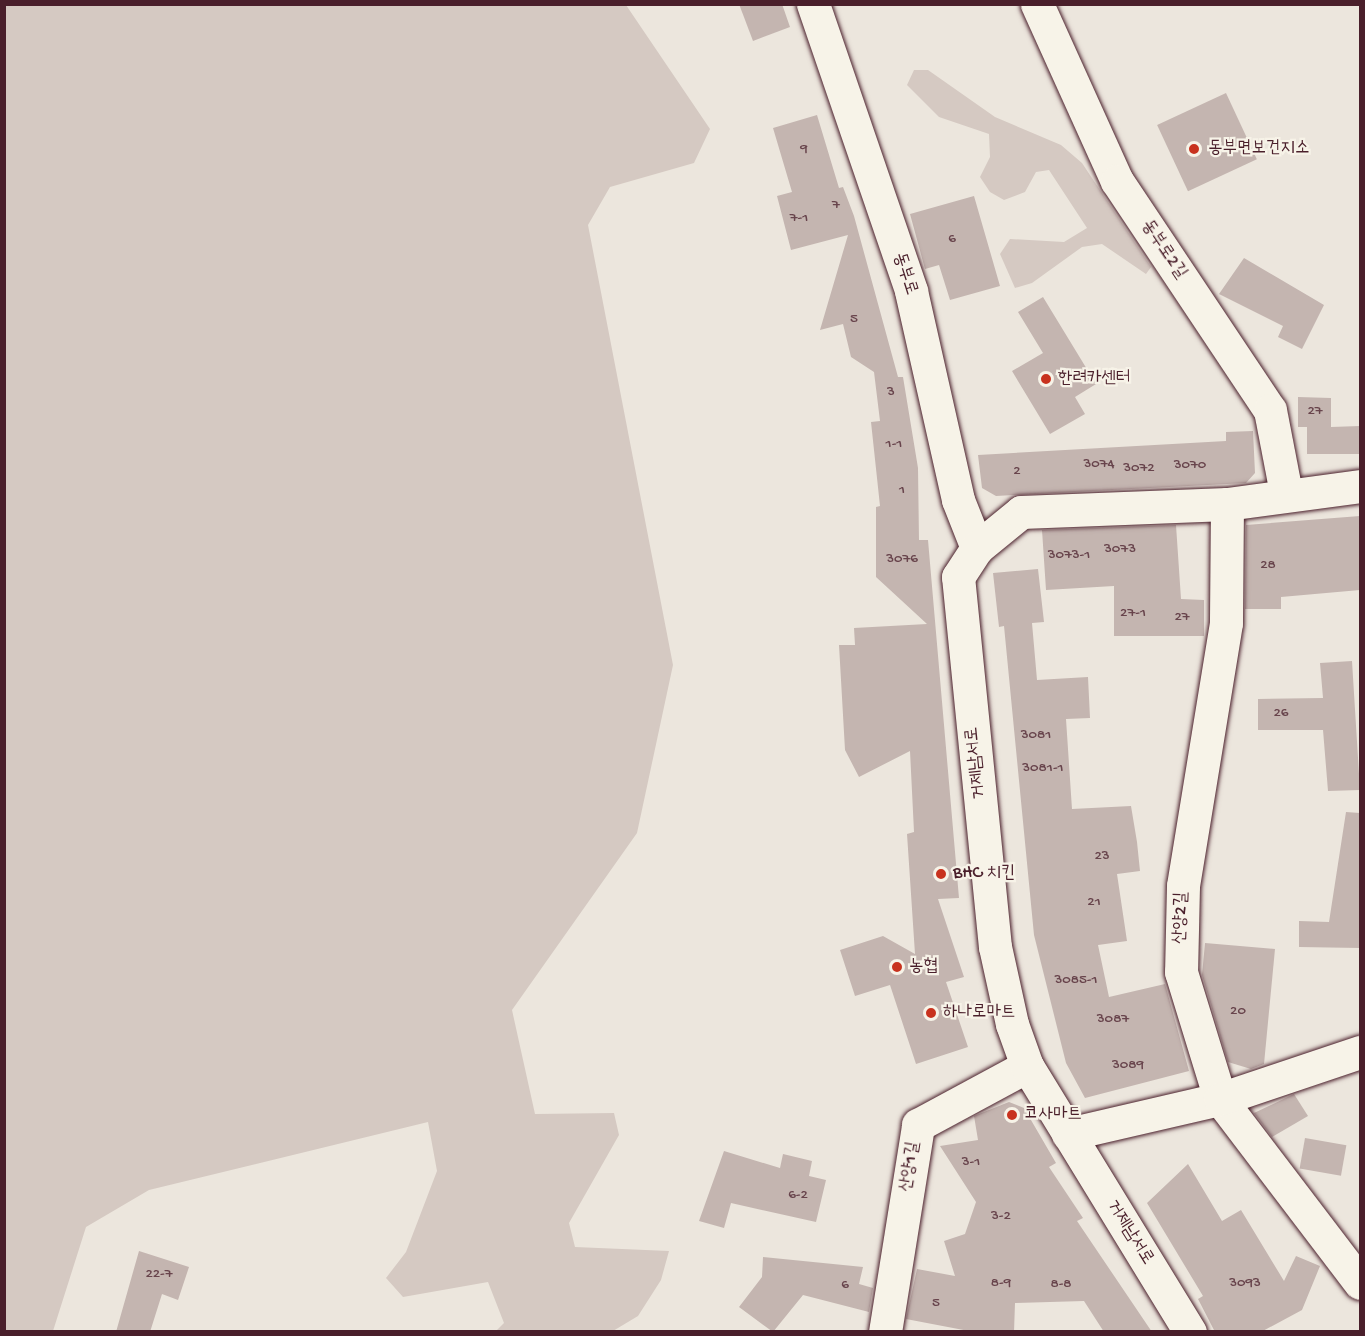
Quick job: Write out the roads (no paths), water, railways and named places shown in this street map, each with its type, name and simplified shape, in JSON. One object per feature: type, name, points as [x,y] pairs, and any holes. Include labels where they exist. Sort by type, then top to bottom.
[{"type":"street","name":"동부로","points":[[813,4],[911,291],[958,500],[977,548]]},
{"type":"street","name":"동부로2길","points":[[1037,4],[1117,181],[1270,410],[1286,493]]},
{"type":"street","name":"거제남서로","points":[[1190,1332],[1027,1066],[995,946],[958,577],[977,548],[1021,512],[1227,504],[1286,493],[1360,486]]},
{"type":"street","name":"산양2길","points":[[1227,504],[1226,623],[1183,886],[1180,972],[1220,1098],[1360,1283]]},
{"type":"street","points":[[1068,1134],[1220,1098],[1360,1052]]},
{"type":"street","name":"산양1길","points":[[885,1332],[918,1125],[1027,1066]]},
{"type":"place","name":"동부면보건지소","points":[[1194,149]]},
{"type":"place","name":"한려카센터","points":[[1046,379]]},
{"type":"place","name":"BHC 치킨","points":[[941,874]]},
{"type":"place","name":"농협","points":[[897,967]]},
{"type":"place","name":"하나로마트","points":[[931,1013]]},
{"type":"place","name":"코사마트","points":[[1012,1115]]}]
